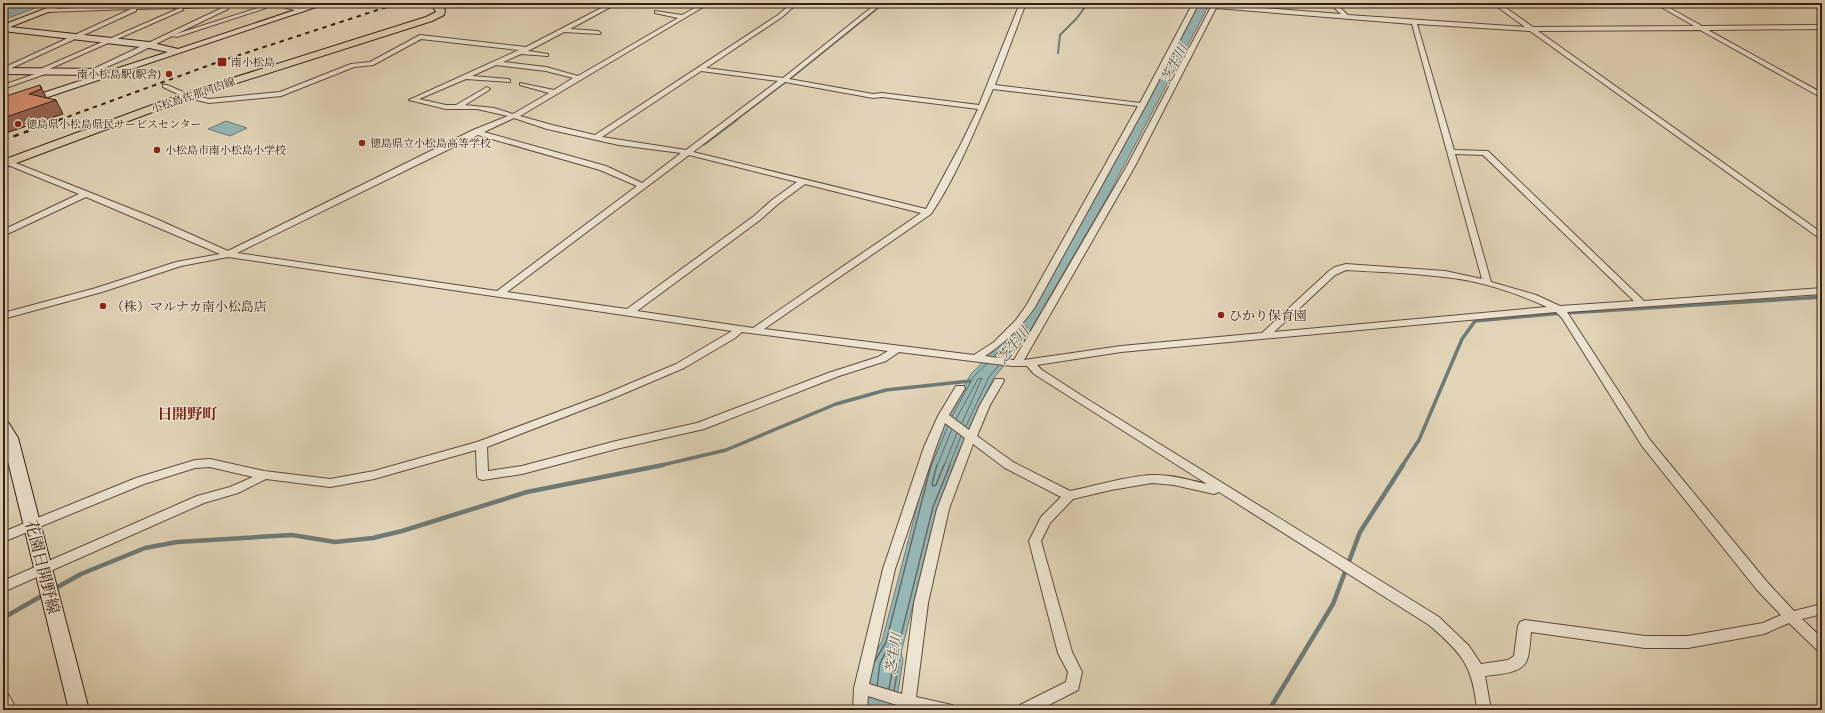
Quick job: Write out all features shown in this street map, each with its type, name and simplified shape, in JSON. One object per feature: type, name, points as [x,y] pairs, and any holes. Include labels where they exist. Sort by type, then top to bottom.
[{"type":"main road","points":[[3,28],[67,3]]},
{"type":"main road","points":[[3,109],[324,3]]},
{"type":"main road","name":"小松島佐那河内線","points":[[5,162],[186,96],[429,19],[441,13],[442,10],[435,3]]},
{"type":"main road","points":[[3,28],[149,45],[177,51]]},
{"type":"main road","points":[[3,71],[92,71],[109,74]]},
{"type":"main road","name":"花園日開野線","points":[[3,426],[10,438],[79,710]]},
{"type":"street","points":[[3,71],[151,3]]},
{"type":"street","points":[[3,87],[43,72],[195,3]]},
{"type":"street","points":[[48,10],[187,7],[276,3],[302,10]]},
{"type":"street","points":[[158,40],[276,3]]},
{"type":"street","points":[[615,3],[496,63],[412,100],[446,106],[489,109],[596,138],[635,146],[689,152],[928,212]]},
{"type":"street","points":[[3,316],[99,290],[179,264],[228,254],[476,132],[514,116],[707,3]]},
{"type":"street","points":[[596,138],[780,16],[795,3]]},
{"type":"street","points":[[500,293],[787,80],[880,3]]},
{"type":"street","points":[[756,331],[800,299],[928,212],[935,202],[965,144],[991,86],[1023,3]]},
{"type":"street","points":[[980,359],[980,355],[997,344],[1019,322],[1030,307],[1076,223],[1112,163],[1196,3]]},
{"type":"street","points":[[1332,3],[1346,16]]},
{"type":"street","points":[[1495,3],[1822,237]]},
{"type":"street","points":[[1657,3],[1822,96]]},
{"type":"street","points":[[92,71],[149,45],[185,25],[236,4]]},
{"type":"street","points":[[1014,363],[1131,166],[1214,6],[1220,4],[1414,22],[1531,29],[1822,27]]},
{"type":"street","points":[[657,12],[682,17]]},
{"type":"street","points":[[1414,22],[1487,282]]},
{"type":"street","points":[[564,30],[598,33]]},
{"type":"street","points":[[165,86],[186,96],[209,101],[281,94],[352,65],[371,64],[420,37],[523,50],[546,56]]},
{"type":"street","points":[[496,63],[546,69],[579,78]]},
{"type":"street","points":[[698,69],[787,80],[873,96],[882,95],[981,107]]},
{"type":"street","points":[[466,77],[508,81]]},
{"type":"street","points":[[522,84],[555,92]]},
{"type":"street","points":[[991,86],[1143,105]]},
{"type":"street","points":[[457,107],[487,89]]},
{"type":"street","points":[[476,132],[603,168],[643,186]]},
{"type":"street","points":[[1451,152],[1485,153],[1641,303]]},
{"type":"street","points":[[5,162],[151,220],[228,254],[740,329],[856,345],[1014,363],[1033,367],[1434,621],[1455,638],[1470,656],[1482,687],[1484,710]]},
{"type":"street","points":[[628,313],[804,181]]},
{"type":"street","points":[[3,233],[85,194]]},
{"type":"street","points":[[1264,336],[1332,273],[1338,269],[1346,267],[1446,274],[1487,282],[1533,297],[1562,312],[1646,444],[1762,586],[1791,617],[1822,646]]},
{"type":"street","points":[[1033,367],[1121,349],[1562,312],[1641,303],[1822,291]]},
{"type":"street","points":[[3,537],[140,481],[195,464],[210,463],[264,475],[330,483],[374,475],[481,445],[607,397],[680,366],[732,336],[740,329]]},
{"type":"street","points":[[481,445],[483,476],[522,470],[700,426],[835,374],[882,359],[897,349]]},
{"type":"street","points":[[906,704],[921,603],[944,509],[971,435],[985,405],[999,381]]},
{"type":"street","points":[[860,710],[889,569],[924,461],[944,417],[960,388]]},
{"type":"street","points":[[944,417],[971,435],[980,445],[1009,465],[1068,496]]},
{"type":"street","points":[[3,587],[42,568],[201,499],[232,492],[254,482],[264,475]]},
{"type":"street","points":[[1025,710],[1073,686],[1075,672],[1065,653],[1035,541],[1045,520],[1068,496],[1111,486],[1152,479],[1174,481],[1214,490],[1218,485]]},
{"type":"street","points":[[1477,671],[1510,666],[1521,659],[1525,626],[1645,642],[1688,642],[1764,628],[1791,617],[1822,609]]},
{"type":"street","points":[[864,689],[906,704],[947,710]]},
{"type":"street","points":[[3,698],[10,710]]},
{"type":"water","points":[[3,3],[48,3],[3,20]]},
{"type":"water","name":"芝生川","points":[[1199,3],[1215,3],[1209,5],[1108,196],[1024,341],[993,379],[958,453],[937,508],[901,653],[903,660],[895,710],[866,710],[871,661],[882,641],[929,461],[950,411],[971,374],[1024,320],[1145,106]]},
{"type":"water","points":[[226,121],[247,128],[230,136],[208,129]]},
{"type":"building","points":[[40,85],[41,89],[29,94],[56,100],[3,118],[3,97]]},
{"type":"waterway","points":[[736,120],[884,3]]},
{"type":"waterway","points":[[1058,53],[1060,35],[1077,18],[1088,3]]},
{"type":"waterway","points":[[704,144],[737,119]]},
{"type":"waterway","points":[[1402,466],[1419,440],[1462,339],[1475,321],[1551,314],[1822,297]]},
{"type":"waterway","points":[[658,466],[726,450],[836,404],[886,390],[970,381]]},
{"type":"waterway","points":[[658,466],[663,465]]},
{"type":"waterway","points":[[1269,710],[1333,604],[1360,532],[1403,465]]},
{"type":"waterway","points":[[54,589],[81,574],[145,548],[177,542],[292,535],[335,542],[373,538],[402,531],[527,492],[658,466]]},
{"type":"waterway","points":[[3,618],[45,594]]},
{"type":"railway","points":[[59,120],[218,62],[399,3]]},
{"type":"railway","points":[[3,140],[62,119]]},
{"type":"place","name":"南小松島","points":[[222,62]]},
{"type":"place","name":"南小松島駅(駅舎)","points":[[169,74]]},
{"type":"place","name":"徳島県小松島県民サービスセンター","points":[[18,124]]},
{"type":"place","name":"徳島県立小松島高等学校","points":[[362,143]]},
{"type":"place","name":"小松島市南小松島小学校","points":[[157,150]]},
{"type":"place","name":"（株）マルナカ南小松島店","points":[[103,306]]},
{"type":"place","name":"ひかり保育園","points":[[1221,315]]},
{"type":"district","name":"日開野町","points":[[187,413]]}]
